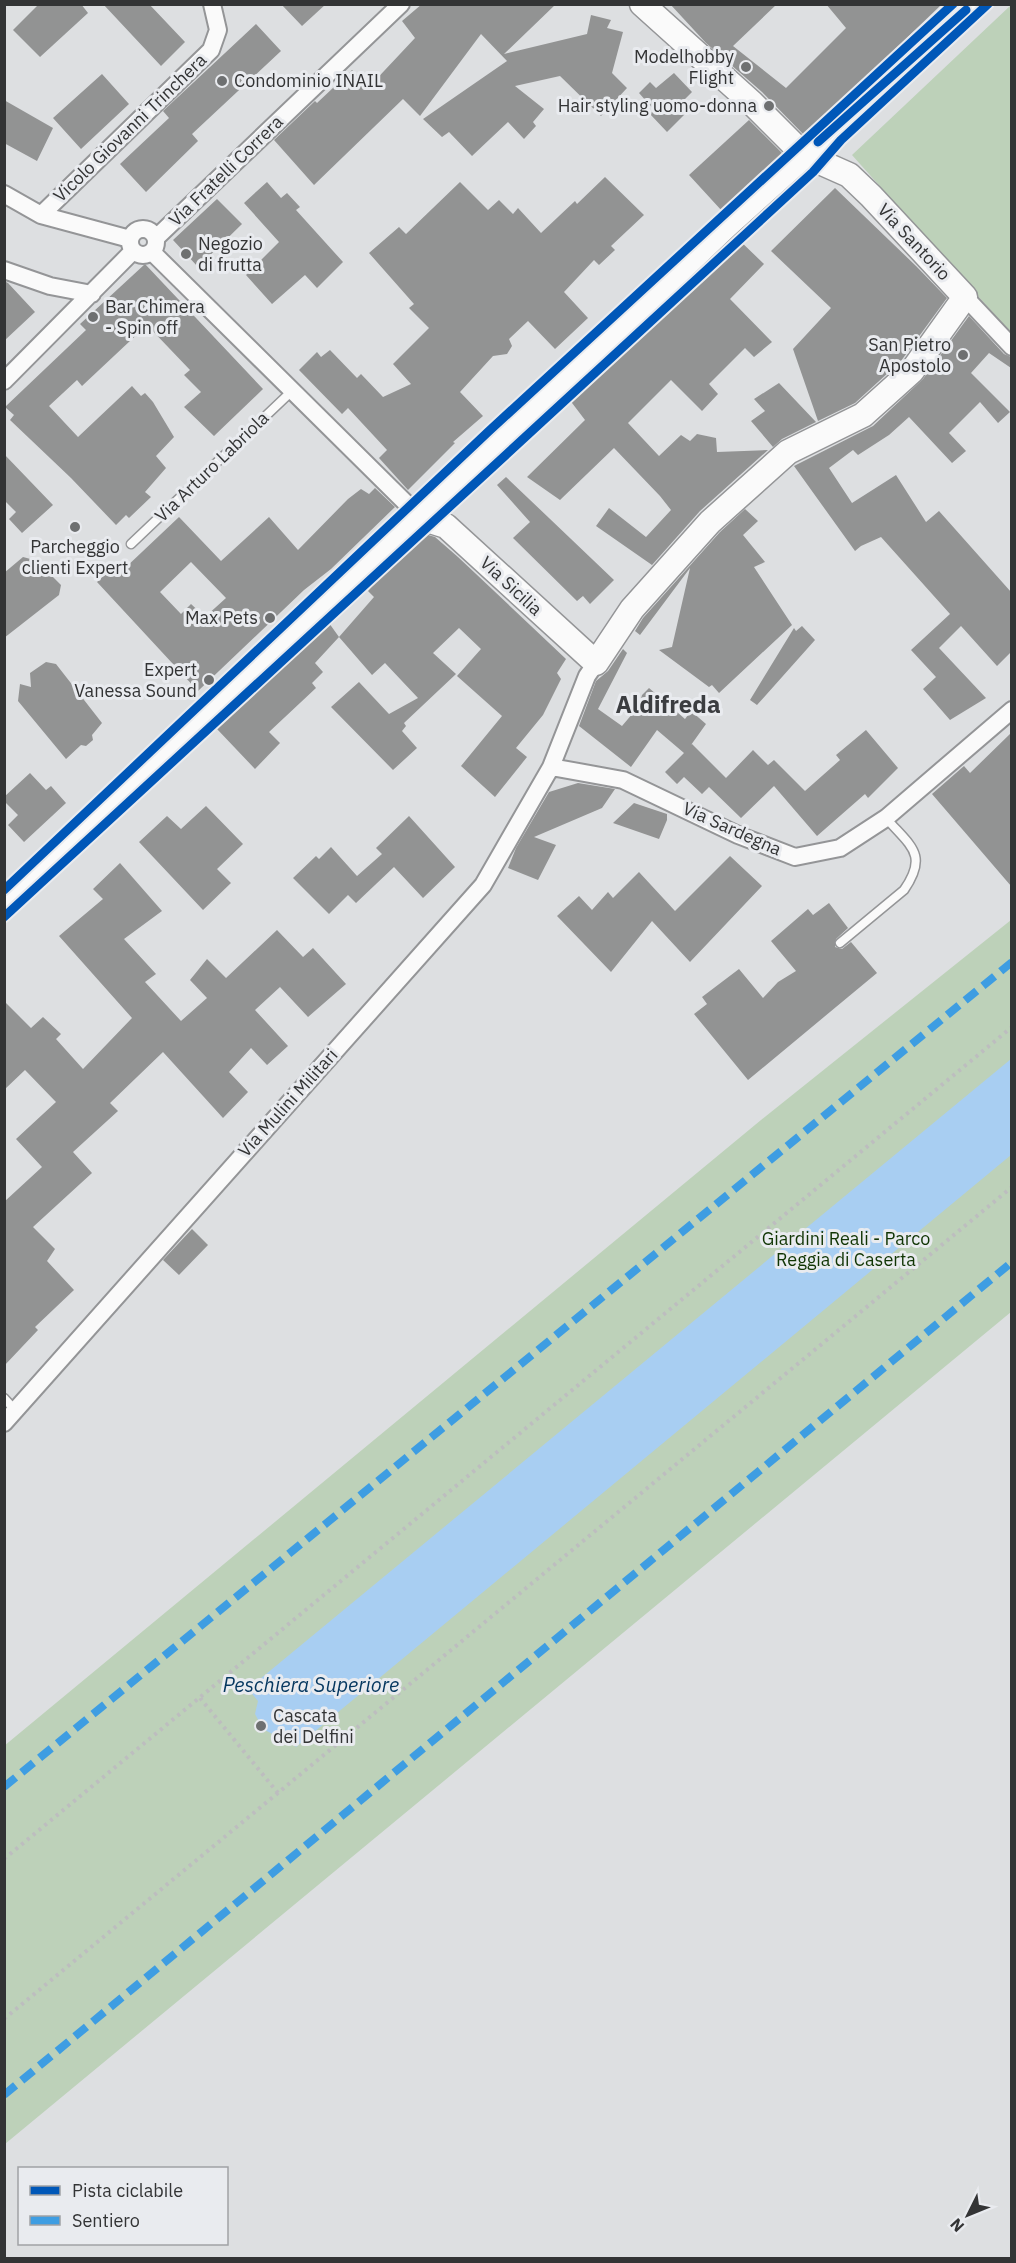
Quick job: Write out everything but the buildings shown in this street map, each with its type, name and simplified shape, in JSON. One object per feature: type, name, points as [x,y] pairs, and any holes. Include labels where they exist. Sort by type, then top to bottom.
[{"type":"street","name":"Vicolo Giovanni Trinchera","points":[[41,215],[211,50],[218,30],[212,4]]},
{"type":"street","points":[[642,4],[752,103],[804,155]]},
{"type":"street","points":[[4,906],[421,518],[726,226],[973,4]]},
{"type":"street","name":"Via Fratelli Correra","points":[[132,245],[134,232],[142,229],[150,231],[154,245],[400,5]]},
{"type":"street","name":"Via Santorio","points":[[804,155],[849,175],[1011,347]]},
{"type":"street","points":[[4,194],[41,215],[132,245],[141,255],[154,245],[292,390],[421,518]]},
{"type":"street","points":[[4,381],[92,294],[132,245]]},
{"type":"street","points":[[4,270],[50,286],[92,294]]},
{"type":"street","points":[[596,663],[632,609],[710,522],[788,452],[863,415],[912,371],[965,297]]},
{"type":"street","name":"Via Sicilia","points":[[421,518],[446,526],[596,663]]},
{"type":"street","name":"Via Mulini Militari","points":[[8,1410],[483,885],[552,767],[587,676],[596,663]]},
{"type":"street","name":"Via Sardegna","points":[[552,767],[623,780],[738,835],[795,857],[840,848],[886,818],[1011,710]]},
{"type":"lane","name":"Via Arturo Labriola","points":[[131,544],[292,390]]},
{"type":"lane","points":[[840,943],[904,890],[918,862],[915,852],[886,818]]},
{"type":"path","points":[[4,1859],[1011,1027]]},
{"type":"path","points":[[4,2019],[1011,1186]]},
{"type":"path","points":[[200,1698],[278,1792]]},
{"type":"green space","points":[[1011,5],[1011,333],[852,155]]},
{"type":"green space","name":"Giardini Reali - Parco Reggia di Caserta","points":[[1011,920],[1011,1312],[5,2144],[4,1746],[761,1120]]},
{"type":"water","name":"Peschiera Superiore","points":[[1011,1059],[1011,1155],[296,1747],[286,1735],[278,1737],[263,1729],[255,1714],[258,1701],[248,1689]]},
{"type":"marked path","points":[[4,1787],[1012,962]]},
{"type":"marked path","points":[[4,2095],[1012,1262]]},
{"type":"cycle path","points":[[4,890],[489,431],[953,4]]},
{"type":"cycle path","points":[[4,917],[813,172],[841,140],[988,4]]},
{"type":"cycle path","points":[[818,142],[966,10]]},
{"type":"place","name":"Modelhobby Flight","points":[[746,67]]},
{"type":"place","name":"Condominio INAIL","points":[[222,81]]},
{"type":"place","name":"Hair styling uomo-donna","points":[[769,106]]},
{"type":"place","name":"Negozio di frutta","points":[[186,254]]},
{"type":"place","name":"Bar Chimera - Spin off","points":[[93,317]]},
{"type":"place","name":"San Pietro Apostolo","points":[[963,355]]},
{"type":"place","name":"Parcheggio clienti Expert","points":[[75,527]]},
{"type":"place","name":"Max Pets","points":[[270,618]]},
{"type":"place","name":"Expert Vanessa Sound","points":[[209,680]]},
{"type":"place","name":"Cascata dei Delfini","points":[[261,1726]]},
{"type":"district","name":"Aldifreda","points":[[668,705]]}]
